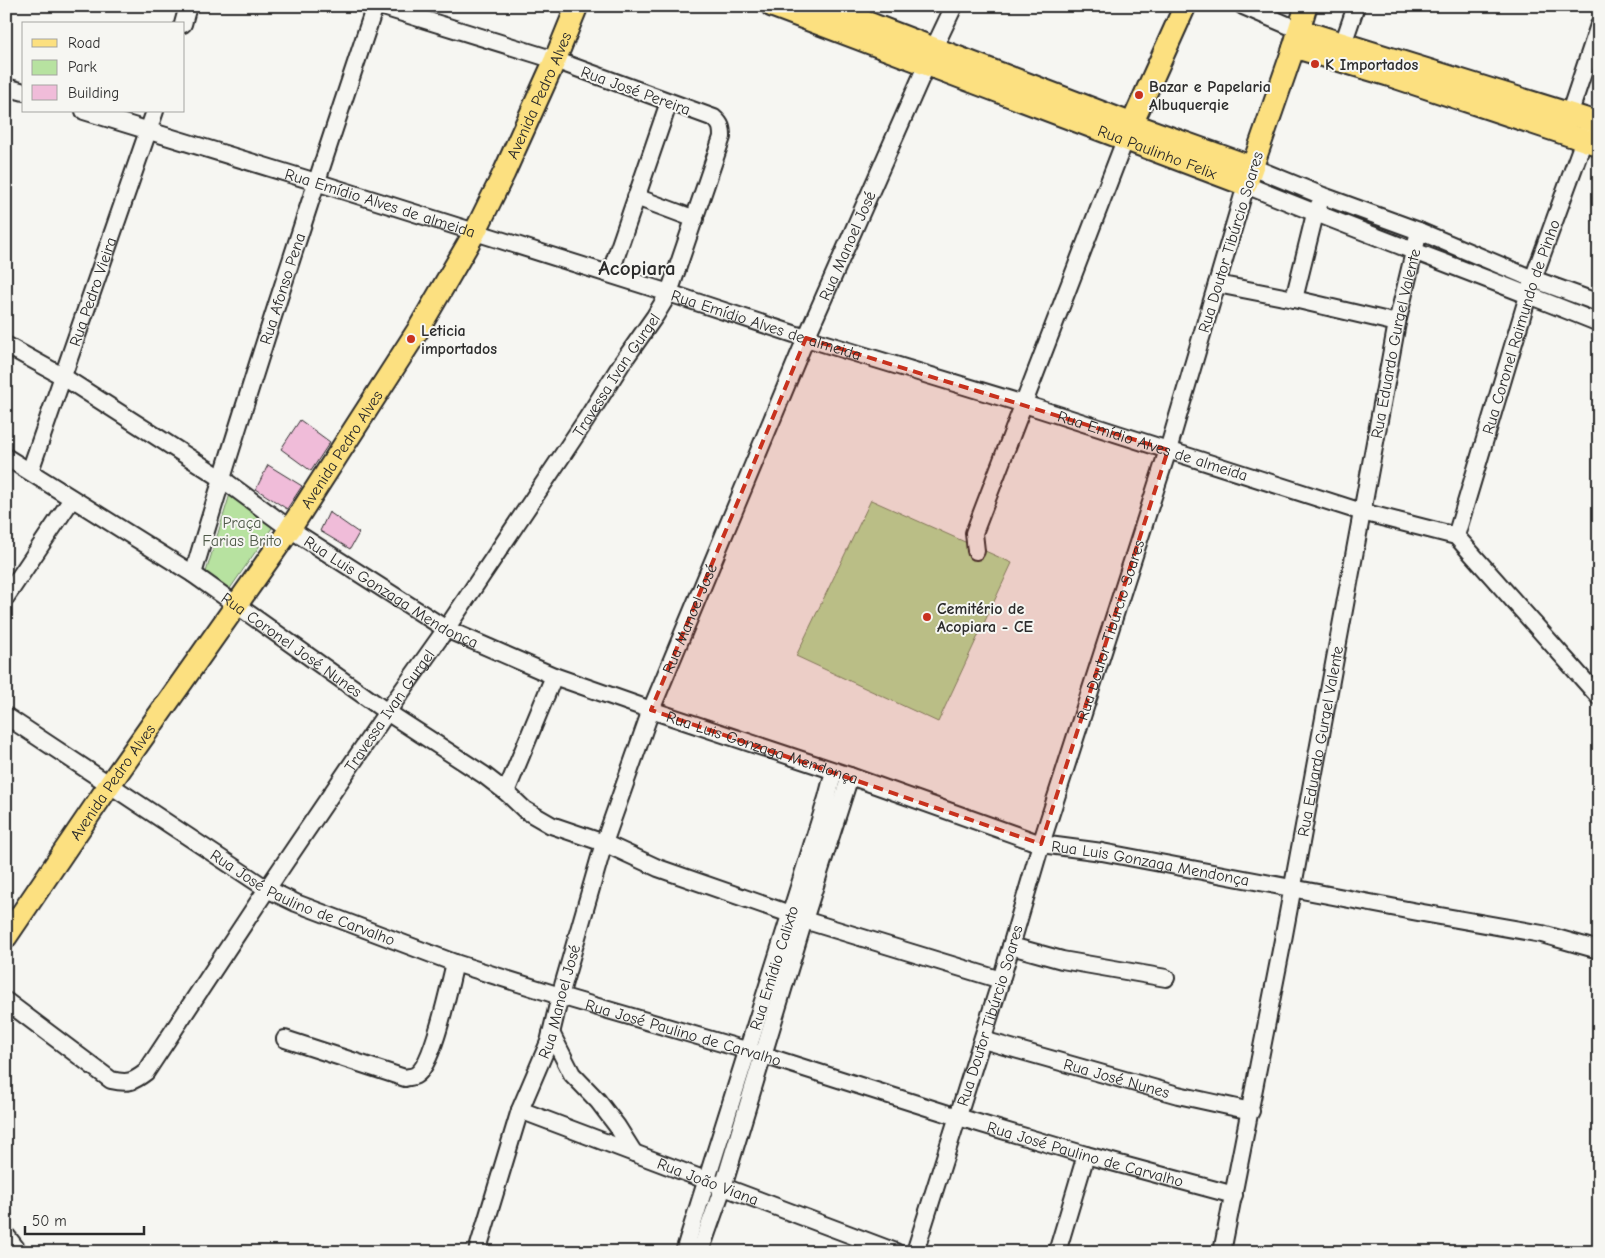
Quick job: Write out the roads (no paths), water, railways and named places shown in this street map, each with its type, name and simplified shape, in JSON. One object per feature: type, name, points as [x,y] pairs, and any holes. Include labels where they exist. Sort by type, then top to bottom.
[{"type":"main road","name":"Avenida Pedro Alves","points":[[6,937],[110,784],[290,529],[418,330],[475,232],[504,173],[577,6]]},
{"type":"main road","name":"Rua Paulinho Felix","points":[[772,6],[930,57],[1249,176]]},
{"type":"main road","name":"Rua Paulinho Felix","points":[[824,6],[930,57]]},
{"type":"main road","points":[[1128,132],[1185,6]]},
{"type":"main road","name":"Rua Doutor Tibúrcio Soares","points":[[1249,176],[1306,6]]},
{"type":"main road","points":[[1296,38],[1417,76],[1570,113],[1594,121]]},
{"type":"main road","points":[[1417,76],[1563,134],[1592,143]]},
{"type":"street","points":[[184,22],[188,6]]},
{"type":"street","name":"Rua Afonso Pena","points":[[193,574],[316,182],[375,6]]},
{"type":"street","name":"Rua José Pereira","points":[[380,6],[555,60],[714,118],[722,128],[722,137],[669,293]]},
{"type":"street","name":"Rua Manoel José","points":[[480,1251],[520,1110],[540,1065],[551,1033],[604,843],[651,710],[806,338],[954,6]]},
{"type":"street","points":[[1243,6],[1296,38]]},
{"type":"street","points":[[1336,51],[1347,33],[1356,6]]},
{"type":"street","points":[[1563,134],[1599,25]]},
{"type":"street","points":[[6,87],[22,91]]},
{"type":"street","points":[[610,274],[669,102]]},
{"type":"street","name":"Rua Emídio Alves de almeida","points":[[87,112],[610,274],[806,338],[1024,404],[1362,512],[1456,536]]},
{"type":"street","name":"Rua Pedro Vieira","points":[[30,471],[155,112]]},
{"type":"street","name":"Rua Coronel Raimundo de Pinho","points":[[1456,536],[1531,287],[1592,143],[1594,121]]},
{"type":"street","points":[[976,551],[974,533],[1128,132]]},
{"type":"street","name":"Rua Paulinho Felix","points":[[1249,176],[1323,196],[1419,231],[1599,322]]},
{"type":"street","name":"Rua Paulinho Felix","points":[[1249,176],[1315,214],[1413,250],[1531,287],[1599,303]]},
{"type":"street","name":"Rua Doutor Tibúrcio Soares","points":[[915,1252],[1001,980],[1041,844],[1168,450],[1249,176]]},
{"type":"street","points":[[1294,299],[1315,214],[1323,196]]},
{"type":"street","points":[[636,197],[695,219]]},
{"type":"street","name":"Rua Eduardo Gurgel Valente","points":[[1222,1252],[1251,1111],[1397,323],[1419,231]]},
{"type":"street","points":[[1217,284],[1294,299],[1397,323]]},
{"type":"street","name":"Travessa Ivan Gurgel","points":[[6,1001],[111,1080],[124,1083],[135,1080],[146,1072],[386,712],[446,629],[669,293]]},
{"type":"street","name":"Rua Luis Gonzaga Mendonça","points":[[6,345],[62,376],[222,478],[290,529],[446,629],[554,676],[850,776],[1041,844],[1102,852],[1423,914],[1542,934],[1599,950]]},
{"type":"street","name":"Rua Coronel José Nunes","points":[[6,457],[193,574],[386,712],[484,775],[526,810],[551,825],[604,843],[658,868],[797,917],[1001,980]]},
{"type":"street","points":[[6,597],[72,499]]},
{"type":"street","points":[[1456,536],[1599,697]]},
{"type":"street","points":[[506,792],[554,676]]},
{"type":"street","name":"Rua José Paulino de Carvalho","points":[[6,716],[267,889],[296,903],[455,962],[560,996],[764,1054],[958,1117],[1086,1155],[1234,1195]]},
{"type":"street","name":"Rua Emídio Calixto","points":[[700,1252],[723,1187],[764,1054],[834,771]]},
{"type":"street","name":"Rua Emídio Calixto","points":[[684,1252],[747,1050],[850,776]]},
{"type":"street","points":[[1011,946],[1062,960],[1166,978]]},
{"type":"street","points":[[285,1039],[405,1078],[415,1076],[423,1068],[431,1052],[455,962]]},
{"type":"street","points":[[551,1033],[572,1074],[598,1101],[634,1153]]},
{"type":"street","name":"Rua José Nunes","points":[[982,1040],[1178,1095],[1251,1111]]},
{"type":"street","name":"Rua João Viana","points":[[520,1110],[896,1252]]},
{"type":"street","points":[[1057,1252],[1086,1155]]},
{"type":"street","points":[[6,1235],[20,1252]]},
{"type":"place","name":"K Importados","points":[[1315,64]]},
{"type":"place","name":"Bazar e Papelaria Albuquerqie","points":[[1139,95]]},
{"type":"place","name":"Leticia importados","points":[[411,339]]},
{"type":"place","name":"Cemitério de Acopiara - CE","points":[[927,617]]},
{"type":"district","name":"Acopiara","points":[[637,268]]},
{"type":"park label","name":"Praça Farias Brito","points":[[242,531]]}]
